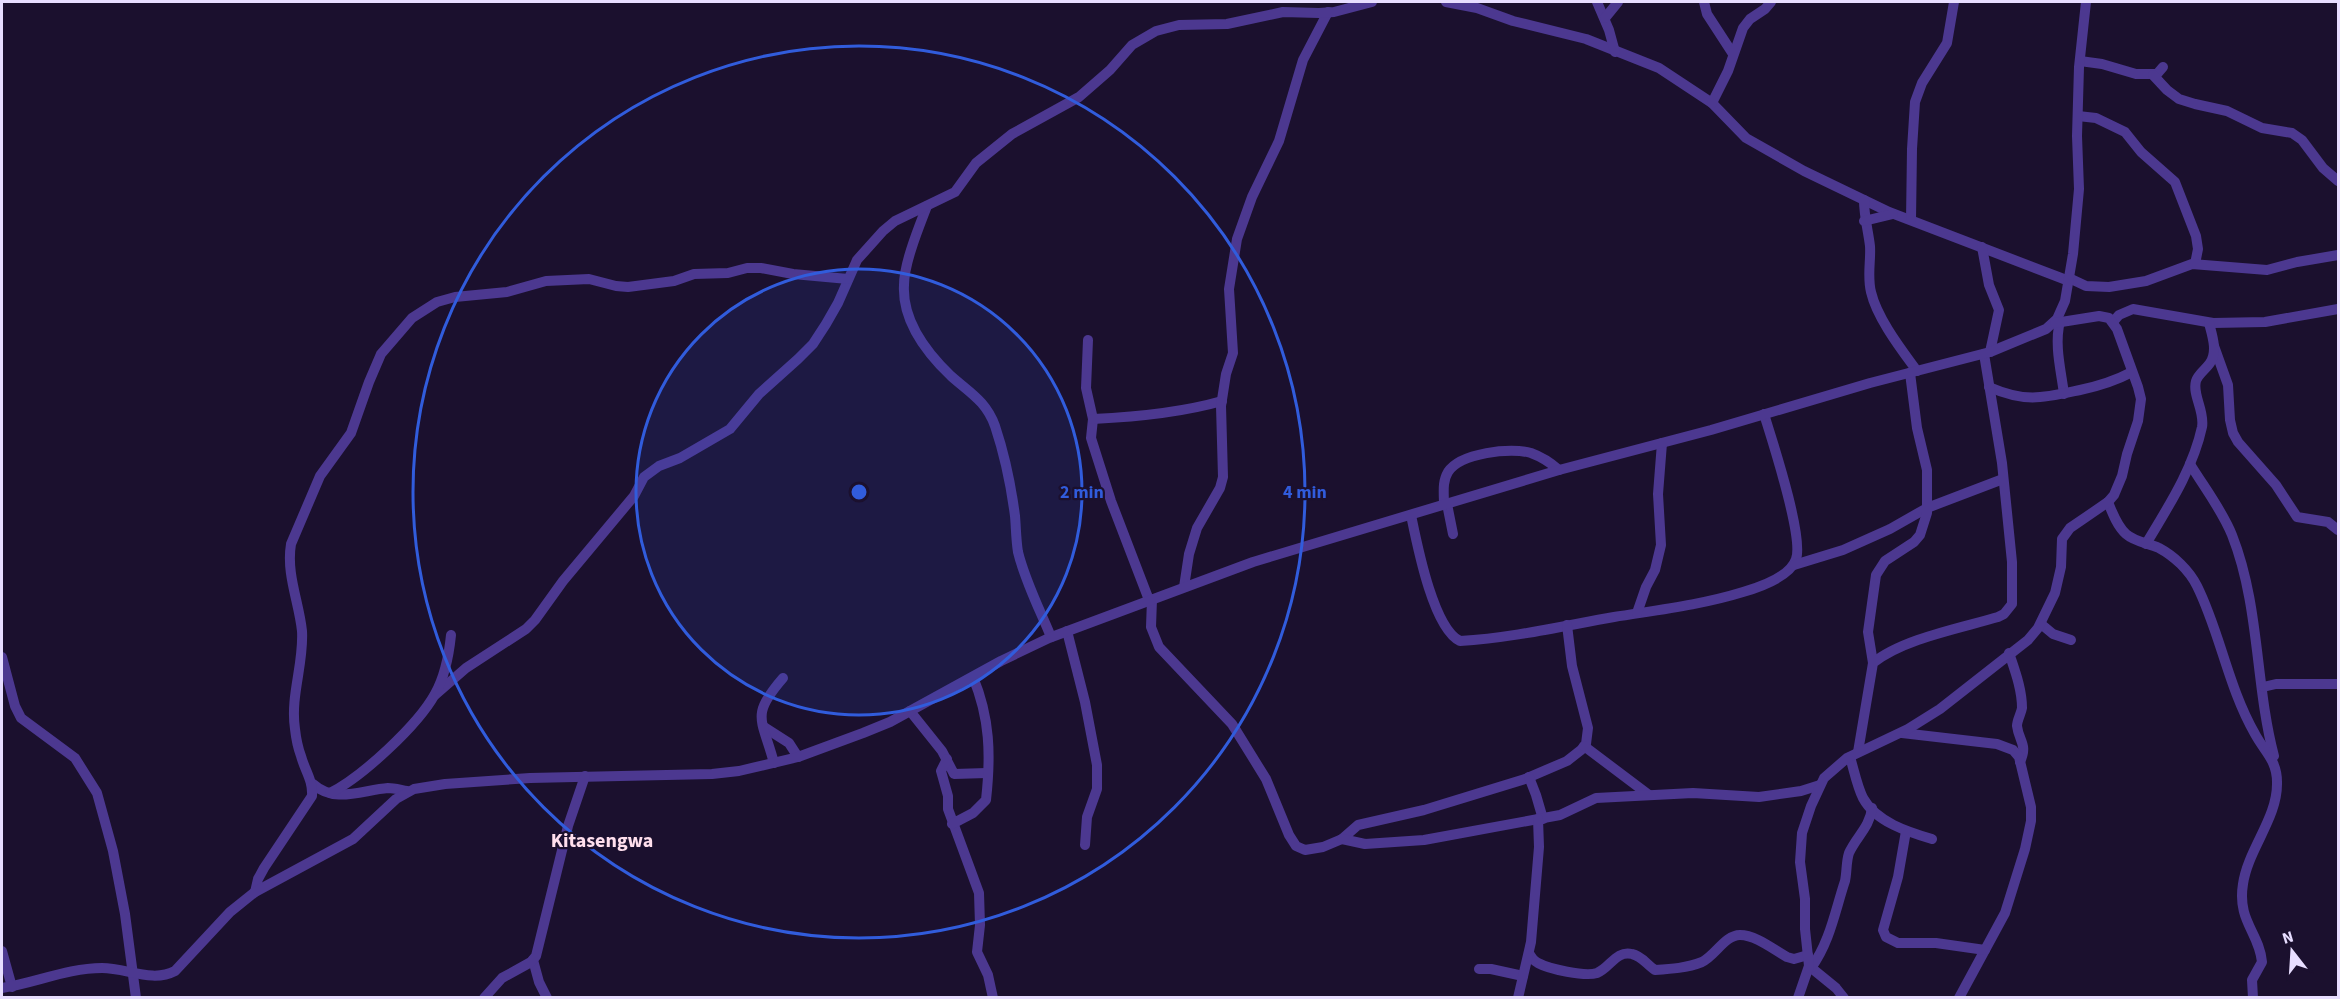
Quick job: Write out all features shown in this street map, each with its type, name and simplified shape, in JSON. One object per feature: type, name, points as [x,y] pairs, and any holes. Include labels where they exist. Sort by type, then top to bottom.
[{"type":"street","points":[[1320,2],[1326,13]]},
{"type":"street","points":[[330,793],[349,782],[396,740],[435,695],[466,668],[526,629],[535,620],[563,581],[634,496],[644,477],[651,471],[687,454],[730,429],[759,394],[813,344],[838,303],[857,260],[895,221],[955,192],[976,163],[1012,134],[1079,97],[1110,70],[1132,45],[1156,31],[1179,25],[1227,24],[1283,12],[1326,13],[1372,2]]},
{"type":"street","points":[[1446,2],[1477,8],[1513,21],[1586,39],[1659,68],[1712,103],[1746,138],[1801,170],[1894,214],[2086,286],[2098,288],[2127,285],[2195,264],[2267,270],[2296,262],[2338,255]]},
{"type":"street","points":[[1597,2],[1605,18],[1615,52]]},
{"type":"street","points":[[1605,18],[1618,2]]},
{"type":"street","points":[[1704,2],[1707,14],[1733,54]]},
{"type":"street","points":[[1712,103],[1725,78],[1739,36],[1750,19],[1771,2]]},
{"type":"street","points":[[1911,220],[1915,102],[1926,75],[1947,43],[1954,2]]},
{"type":"street","points":[[2064,394],[2057,322],[2065,301],[2069,280],[2079,189],[2080,61],[2086,2]]},
{"type":"street","points":[[1184,587],[1189,554],[1197,528],[1222,483],[1222,401],[1226,374],[1233,352],[1229,289],[1240,229],[1279,141],[1303,60],[1326,13]]},
{"type":"street","points":[[2080,61],[2102,64],[2134,74],[2153,75],[2163,67]]},
{"type":"street","points":[[2153,75],[2179,99],[2227,111],[2262,128],[2292,133],[2302,140],[2323,168],[2338,181]]},
{"type":"street","points":[[2078,116],[2096,118],[2125,132],[2141,152],[2175,183],[2196,236],[2198,256],[2195,264]]},
{"type":"street","points":[[1864,200],[1864,221],[1870,245],[1868,268],[1871,292],[1914,372],[1917,428],[1928,470],[1927,508],[1920,536],[1885,561],[1876,575],[1868,632],[1873,663],[1854,754],[1863,797],[1872,808],[1892,825],[1932,838]]},
{"type":"street","points":[[927,206],[918,228],[904,282],[906,305],[916,333],[928,350],[951,375],[983,402],[990,415],[1010,476],[1020,558],[1051,638]]},
{"type":"street","points":[[1864,221],[1894,214]]},
{"type":"street","points":[[1873,663],[1881,656],[1901,647],[1998,617],[2008,610],[2013,594],[2003,479],[1989,387],[1987,353],[1999,310],[1989,285],[1982,247]]},
{"type":"street","points":[[849,279],[793,274],[761,268],[728,273],[694,274],[674,281],[628,287],[589,279],[546,281],[507,292],[455,297],[437,302],[412,318],[388,344],[377,361],[351,433],[320,476],[291,544],[289,555],[302,646],[295,707],[295,729],[301,756],[313,784],[318,789],[330,793],[352,795],[386,788],[407,791],[445,784],[585,776],[712,774],[739,771],[798,757],[863,733],[910,711],[1051,638],[1253,562],[1559,470],[1987,353],[2032,337],[2057,322],[2099,316],[2109,318],[2113,322],[2141,399],[2140,413],[2120,482],[2108,502],[2066,533],[2061,545],[2061,567],[2055,593],[2041,624],[2028,640],[1940,709],[1902,733],[1854,754],[1831,771],[1820,785],[1805,821],[1801,848],[1809,963],[1808,974],[1798,998]]},
{"type":"street","points":[[2113,322],[2119,315],[2133,309],[2209,322],[2265,322],[2338,309]]},
{"type":"street","points":[[2209,322],[2214,346],[2228,386],[2230,420],[2238,442],[2276,485],[2296,517],[2316,518],[2328,522],[2338,530]]},
{"type":"street","points":[[1088,340],[1086,394],[1093,419],[1091,438],[1103,478],[1151,599],[1151,627],[1159,647],[1232,724],[1266,779],[1289,835],[1296,846],[1311,850],[1342,839],[1358,825],[1424,810],[1529,777],[1567,761],[1584,746],[1588,728],[1572,666],[1567,625]]},
{"type":"street","points":[[2146,544],[2190,464],[2203,418],[2196,381],[2210,363],[2214,346]]},
{"type":"street","points":[[1989,387],[2028,398],[2041,399],[2101,386],[2132,372]]},
{"type":"street","points":[[1093,419],[1154,414],[1195,408],[1222,401]]},
{"type":"street","points":[[1764,414],[1793,521],[1798,552],[1794,565]]},
{"type":"street","points":[[1637,613],[1655,570],[1661,545],[1658,494],[1662,443]]},
{"type":"street","points":[[1453,534],[1445,504],[1444,482],[1454,465],[1470,457],[1483,454],[1522,451],[1546,460],[1559,470]]},
{"type":"street","points":[[2190,464],[2224,519],[2238,552],[2252,609],[2266,722],[2276,766],[2276,796],[2243,886],[2243,915],[2259,949],[2262,962],[2252,980],[2253,998]]},
{"type":"street","points":[[1411,514],[1416,543],[1437,611],[1454,638],[1460,641],[1480,640],[1671,608],[1745,592],[1779,576],[1794,565],[1842,550],[1890,529],[1927,508],[2003,479]]},
{"type":"street","points":[[2108,502],[2126,534],[2158,548],[2175,559],[2193,578],[2202,596],[2226,668],[2248,721],[2276,766]]},
{"type":"street","points":[[2041,624],[2053,634],[2071,640]]},
{"type":"street","points":[[1068,631],[1097,765],[1097,789],[1087,817],[1085,845]]},
{"type":"street","points":[[435,695],[446,664],[451,635]]},
{"type":"street","points":[[2009,653],[2019,682],[2022,706],[2017,726],[2024,750],[2020,762]]},
{"type":"street","points":[[2,657],[15,706],[21,718],[75,758],[97,793],[125,914],[136,998]]},
{"type":"street","points":[[952,824],[973,813],[986,800],[988,729],[986,714],[973,677]]},
{"type":"street","points":[[774,763],[761,717],[762,705],[783,678]]},
{"type":"street","points":[[2263,687],[2291,684],[2338,684]]},
{"type":"street","points":[[910,711],[947,759],[949,768],[954,774],[987,773]]},
{"type":"street","points":[[764,727],[789,743],[798,757]]},
{"type":"street","points":[[1902,733],[1997,744],[2013,750],[2020,762],[2031,807],[2031,821],[2020,869],[2005,913],[1959,998]]},
{"type":"street","points":[[1584,746],[1649,795]]},
{"type":"street","points":[[947,759],[941,771],[952,824],[967,856],[979,892],[980,925],[976,952],[988,975],[993,998]]},
{"type":"street","points":[[484,998],[502,978],[536,956],[568,826],[585,776]]},
{"type":"street","points":[[1518,998],[1531,942],[1539,847],[1540,819],[1536,795],[1529,777]]},
{"type":"street","points":[[255,892],[264,868],[312,796],[313,784]]},
{"type":"street","points":[[1342,839],[1365,844],[1424,840],[1560,815],[1596,798],[1715,794],[1759,797],[1801,791],[1820,785]]},
{"type":"street","points":[[2,951],[7,988],[91,968],[113,968],[158,977],[175,971],[230,912],[255,892],[353,839],[407,791]]},
{"type":"street","points":[[1809,963],[1828,937],[1845,880],[1848,857],[1870,820],[1872,808]]},
{"type":"street","points":[[1906,831],[1898,877],[1883,930],[1886,937],[1898,943],[1936,943],[1985,950]]},
{"type":"street","points":[[1528,953],[1535,962],[1547,967],[1591,974],[1604,970],[1614,959],[1624,954],[1637,956],[1655,970],[1693,964],[1713,956],[1733,937],[1740,935],[1749,937],[1787,957],[1809,963],[1844,998]]},
{"type":"street","points":[[532,960],[547,998]]},
{"type":"street","points":[[1479,969],[1491,969],[1523,976]]},
{"type":"district","name":"Kitasengwa","points":[[602,841]]}]
